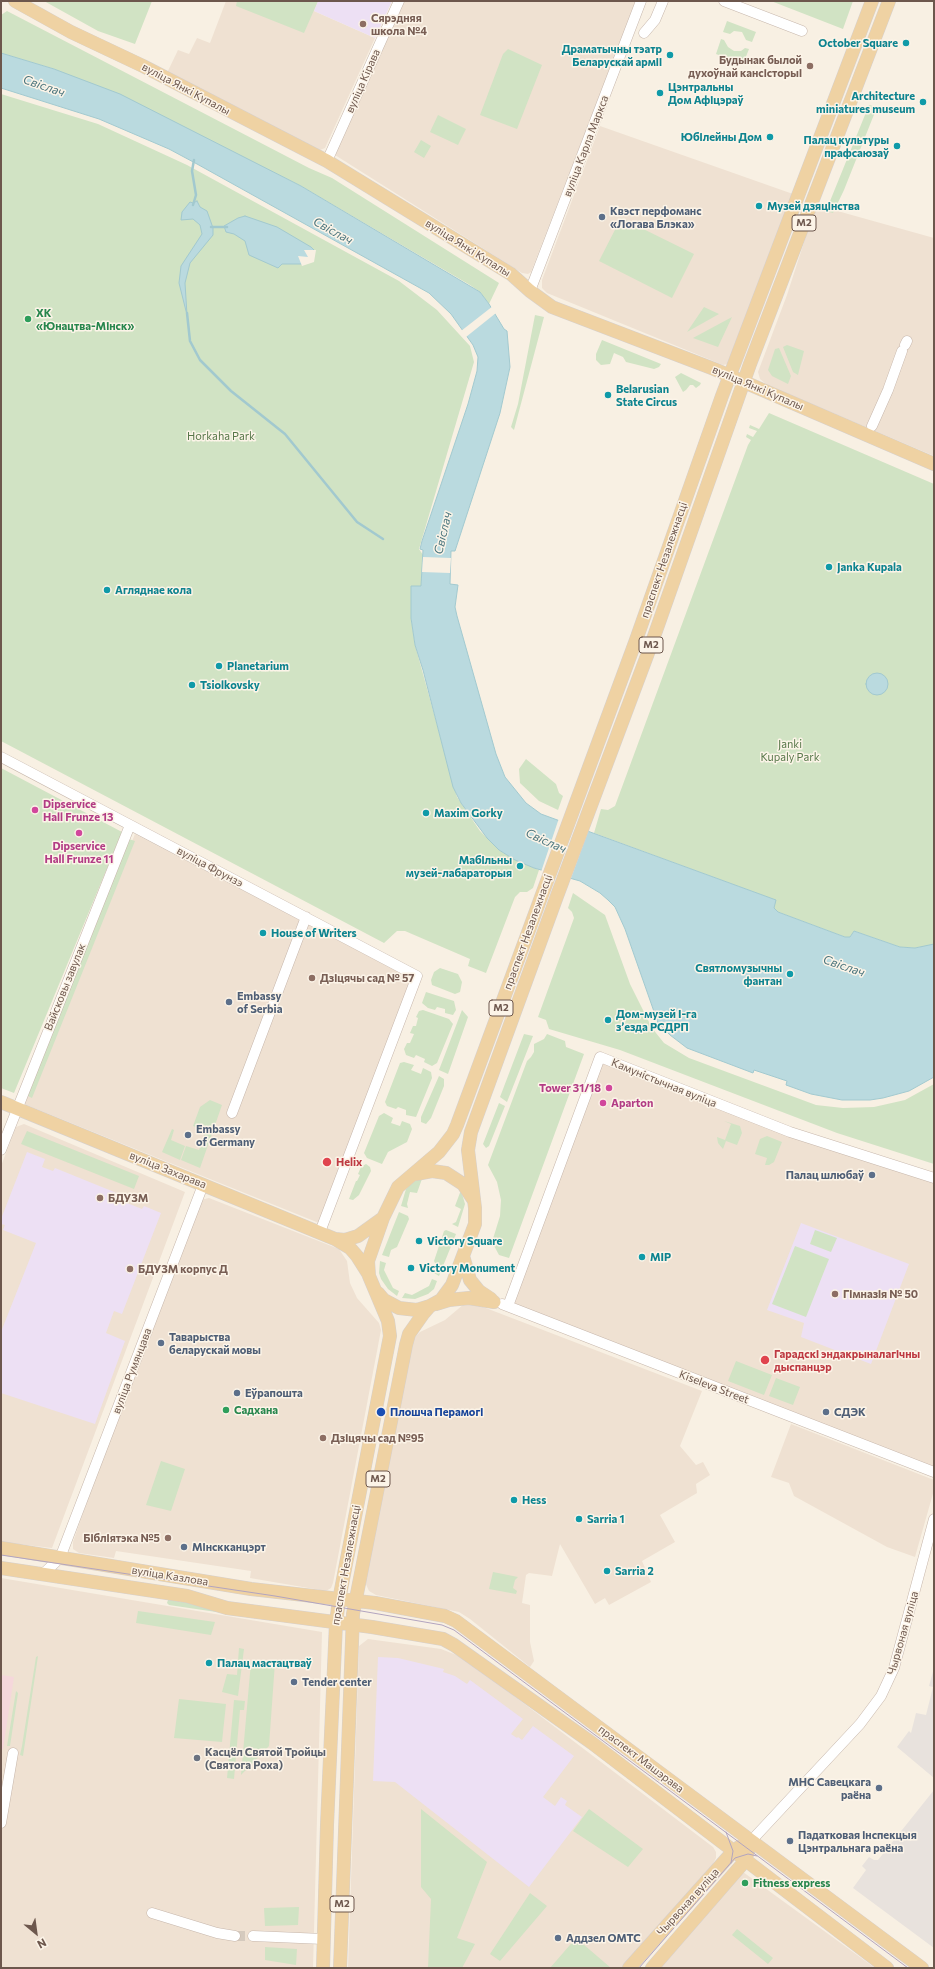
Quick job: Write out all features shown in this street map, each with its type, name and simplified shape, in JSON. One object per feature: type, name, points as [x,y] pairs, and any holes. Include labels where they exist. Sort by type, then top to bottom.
[{"type":"main road","name":"вуліца Янкі Купалы","points":[[15,1],[71,32],[150,70],[327,161],[504,270],[552,306],[730,376],[934,464]]},
{"type":"main road","name":"праспект Незалежнасці","points":[[323,1968],[323,1938],[338,1600],[390,1336],[388,1321],[369,1276],[368,1261],[383,1218],[398,1187],[439,1152],[453,1134],[636,640],[730,376],[872,1]]},
{"type":"main road","name":"праспект Незалежнасці","points":[[340,1968],[354,1601],[406,1345],[416,1323],[432,1305],[445,1296],[452,1285],[475,1224],[468,1150],[471,1132],[651,645],[744,382],[889,1]]},
{"type":"main road","name":"вуліца Захарава","points":[[1,1102],[335,1239],[350,1248],[357,1256],[369,1276]]},
{"type":"main road","name":"М2","points":[[411,1176],[426,1171],[446,1173],[463,1184],[474,1202]]},
{"type":"main road","points":[[335,1239],[345,1240],[358,1236],[383,1218]]},
{"type":"main road","points":[[463,1256],[470,1280],[479,1291],[494,1302]]},
{"type":"main road","name":"М2","points":[[375,1289],[384,1300],[399,1308],[417,1310],[432,1305]]},
{"type":"main road","points":[[432,1305],[459,1298],[470,1298],[494,1302]]},
{"type":"main road","name":"вуліца Казлова","points":[[1,1548],[251,1589],[338,1600]]},
{"type":"main road","name":"вуліца Казлова","points":[[1,1568],[44,1573],[187,1596],[227,1608],[336,1623]]},
{"type":"main road","name":"праспект Машэрава","points":[[338,1600],[354,1601],[445,1616],[456,1620],[922,1968]]},
{"type":"main road","name":"праспект Машэрава","points":[[336,1623],[352,1624],[443,1639],[454,1645],[592,1743],[887,1968]]},
{"type":"main road","points":[[533,1701],[545,1686]]},
{"type":"main road","name":"Чырвоная вуліца","points":[[629,1968],[733,1851],[751,1841]]},
{"type":"main road","name":"Чырвоная вуліца","points":[[652,1968],[745,1861],[751,1841]]},
{"type":"street","name":"вуліца Кірава","points":[[327,161],[399,1]]},
{"type":"street","name":"вуліца Карла Маркса","points":[[530,291],[641,1]]},
{"type":"street","points":[[644,33],[655,20],[663,1]]},
{"type":"street","points":[[724,1],[802,31]]},
{"type":"street","points":[[872,426],[905,346]]},
{"type":"street","name":"вуліца Фрунзэ","points":[[1,757],[416,975],[417,979],[320,1232]]},
{"type":"street","name":"Вайсковы завулак","points":[[1,1150],[130,825]]},
{"type":"street","points":[[232,1113],[306,918]]},
{"type":"street","name":"Камуністычная вуліца","points":[[508,1306],[600,1057],[790,1132],[934,1178]]},
{"type":"street","name":"вуліца Румянцава","points":[[60,1558],[203,1185]]},
{"type":"street","name":"Kiseleva Street","points":[[494,1302],[508,1306],[934,1472]]},
{"type":"street","name":"Чырвоная вуліца","points":[[751,1841],[841,1746],[872,1710],[881,1696],[894,1668],[934,1519]]},
{"type":"street","points":[[44,1573],[60,1558]]},
{"type":"street","points":[[1,1823],[13,1753]]},
{"type":"street","points":[[152,1913],[217,1933],[235,1936]]},
{"type":"street","points":[[253,1936],[323,1938]]},
{"type":"shaded area","points":[[226,1],[318,1],[314,11],[375,38],[325,148],[320,150],[167,73],[178,50],[189,54],[197,38],[210,43]]},
{"type":"shaded area","name":"Сярэдняя школа №4","points":[[318,1],[392,1],[375,38],[314,11]]},
{"type":"shaded area","points":[[404,1],[636,1],[531,272],[528,274],[522,273],[335,155]]},
{"type":"shaded area","points":[[600,126],[793,194],[728,364],[723,365],[547,293],[542,288],[542,280]]},
{"type":"shaded area","points":[[816,205],[934,238],[934,456],[767,385],[760,379],[758,372],[787,295]]},
{"type":"shaded area","points":[[135,834],[414,980],[319,1223],[24,1104]]},
{"type":"shaded area","points":[[600,1057],[725,1107],[934,1176],[934,1472],[508,1306]]},
{"type":"shaded area","points":[[24,1124],[185,1192],[52,1548],[1,1542],[1,1166],[16,1127]]},
{"type":"shaded area","points":[[27,1152],[45,1159],[42,1167],[53,1171],[55,1168],[129,1198],[127,1203],[142,1209],[144,1206],[161,1213],[122,1314],[114,1311],[106,1333],[125,1341],[95,1424],[1,1393],[1,1332],[36,1243],[3,1230],[5,1225],[1,1224],[1,1219]]},
{"type":"shaded area","points":[[209,1198],[339,1249],[347,1261],[350,1283],[357,1298],[379,1323],[381,1330],[333,1583],[331,1588],[326,1591],[250,1578],[251,1571],[116,1551],[114,1558],[79,1553],[73,1549],[73,1542],[111,1432],[201,1200]]},
{"type":"shaded area","name":"Гімназія № 50","points":[[801,1223],[909,1264],[871,1364],[801,1337],[804,1323],[767,1310]]},
{"type":"shaded area","points":[[464,1304],[478,1305],[702,1391],[680,1446],[696,1465],[703,1462],[710,1475],[696,1484],[697,1493],[660,1515],[675,1542],[642,1561],[651,1582],[609,1605],[605,1598],[595,1604],[560,1544],[552,1576],[529,1573],[526,1575],[522,1603],[530,1605],[530,1642],[534,1661],[530,1667],[470,1619],[459,1612],[376,1595],[369,1591],[365,1582],[410,1349],[414,1338],[420,1332],[445,1320]]},
{"type":"shaded area","points":[[791,1424],[934,1480],[934,1490],[915,1557],[887,1547],[794,1496],[789,1483],[771,1477]]},
{"type":"shaded area","points":[[1,1578],[322,1632],[313,1968],[1,1968]]},
{"type":"shaded area","points":[[368,1639],[441,1649],[464,1658],[713,1847],[716,1852],[716,1858],[706,1878],[626,1968],[348,1968],[359,1646]]},
{"type":"shaded area","points":[[378,1657],[398,1658],[444,1669],[443,1672],[455,1676],[467,1684],[470,1680],[523,1719],[511,1734],[522,1740],[533,1726],[574,1756],[543,1797],[555,1806],[561,1797],[567,1801],[565,1805],[582,1817],[529,1887],[395,1782],[373,1781]]},
{"type":"shaded area","points":[[934,1668],[934,1778],[897,1747],[909,1731],[911,1733],[916,1713],[926,1715],[933,1687],[929,1686]]},
{"type":"shaded area","points":[[1,1675],[14,1677],[3,1749],[1,1749]]},
{"type":"shaded area","points":[[934,1790],[934,1948],[853,1888],[866,1870],[862,1866],[869,1857],[874,1860],[878,1860]]},
{"type":"shaded area","points":[[743,1872],[875,1968],[655,1968]]},
{"type":"green space","points":[[44,1],[152,1],[135,44],[98,31]]},
{"type":"green space","points":[[237,1],[318,1],[304,33],[236,6]]},
{"type":"green space","points":[[771,1],[853,1],[843,29]]},
{"type":"green space","points":[[7,11],[309,168],[332,178],[499,283],[489,304],[480,292],[470,285],[301,186],[54,69],[1,53],[1,15]]},
{"type":"green space","points":[[727,21],[756,32],[752,42],[746,40],[742,32],[734,31],[730,34],[723,32]]},
{"type":"green space","points":[[721,39],[724,40],[728,47],[734,51],[741,51],[745,48],[749,49],[743,64],[716,54]]},
{"type":"green space","points":[[508,49],[542,65],[517,129],[480,115],[503,54]]},
{"type":"green space","name":"Horkaha Park","points":[[1,94],[98,124],[187,165],[399,281],[437,310],[470,346],[474,362],[419,549],[423,555],[421,587],[411,587],[411,618],[415,645],[457,797],[480,831],[499,850],[515,860],[539,870],[533,888],[527,892],[520,892],[515,897],[486,973],[468,966],[470,959],[405,931],[397,931],[384,943],[1,741]]},
{"type":"green space","points":[[869,105],[877,107],[844,190],[833,213],[826,211]]},
{"type":"green space","points":[[438,115],[466,129],[458,145],[430,132]]},
{"type":"green space","points":[[421,140],[431,146],[424,158],[414,152]]},
{"type":"green space","points":[[621,218],[694,254],[672,298],[599,261]]},
{"type":"green space","points":[[704,307],[719,314],[687,332]]},
{"type":"green space","points":[[535,315],[544,317],[514,430],[511,427],[518,404]]},
{"type":"green space","points":[[732,317],[718,347],[693,338]]},
{"type":"green space","points":[[602,340],[661,364],[659,367],[654,369],[626,362],[623,357],[614,353],[610,364],[601,365],[596,360],[596,354]]},
{"type":"green space","points":[[787,345],[804,351],[798,375],[793,372],[783,347]]},
{"type":"green space","points":[[779,348],[791,376],[788,384],[772,376],[768,370],[775,349]]},
{"type":"green space","points":[[681,373],[701,383],[700,385],[696,388],[693,385],[690,385],[683,392],[675,377]]},
{"type":"green space","name":"Janki Kupaly Park","points":[[769,413],[934,484],[934,944],[931,946],[915,948],[900,947],[854,931],[850,937],[845,937],[778,912],[774,908],[775,900],[594,833],[601,809],[608,810],[615,806],[751,440],[746,437],[747,434],[753,437],[757,431],[749,428],[750,425],[759,429]]},
{"type":"green space","points":[[526,759],[556,784],[559,793],[563,796],[558,810],[539,801],[520,783],[519,769]]},
{"type":"green space","points":[[1,768],[122,832],[14,1093],[1,1088]]},
{"type":"green space","points":[[126,838],[135,841],[32,1098],[24,1094]]},
{"type":"green space","points":[[573,893],[605,915],[630,984],[652,1028],[664,1043],[689,1058],[816,1105],[843,1108],[874,1107],[905,1100],[934,1084],[934,1164],[837,1133],[620,1050],[549,1029],[546,1020],[538,1017],[574,918],[572,912],[568,908]]},
{"type":"green space","points":[[440,968],[458,974],[462,982],[460,992],[455,994],[432,985],[431,980],[434,972]]},
{"type":"green space","points":[[426,992],[454,1001],[456,1010],[453,1015],[445,1013],[445,1009],[437,1007],[435,1010],[428,1008],[422,1003]]},
{"type":"green space","points":[[423,1010],[449,1019],[453,1024],[437,1063],[432,1066],[424,1062],[425,1059],[416,1055],[414,1058],[406,1055],[404,1049],[407,1043],[410,1043],[414,1034],[410,1033],[413,1026],[416,1026],[418,1018],[416,1017],[419,1011]]},
{"type":"green space","points":[[462,1010],[468,1017],[448,1074],[439,1070]]},
{"type":"green space","points":[[524,1034],[533,1036],[507,1102],[500,1097]]},
{"type":"green space","points":[[547,1034],[565,1041],[566,1047],[584,1054],[509,1258],[499,1255],[492,1242],[500,1216],[501,1200],[497,1182],[488,1165],[527,1061],[534,1052],[534,1044],[544,1039]]},
{"type":"green space","points":[[404,1062],[414,1065],[411,1070],[421,1074],[423,1068],[431,1072],[432,1078],[416,1117],[406,1115],[406,1110],[398,1107],[396,1109],[387,1106],[385,1102],[400,1063]]},
{"type":"green space","points":[[439,1076],[444,1079],[444,1086],[431,1118],[426,1124],[421,1122],[421,1117]]},
{"type":"green space","points":[[210,1100],[222,1105],[200,1168],[181,1160],[186,1146],[199,1150],[206,1131],[193,1126],[200,1107]]},
{"type":"green space","points":[[499,1103],[505,1106],[489,1146],[486,1148],[483,1144]]},
{"type":"green space","points":[[384,1113],[393,1118],[391,1123],[400,1126],[402,1121],[410,1124],[412,1129],[407,1142],[388,1152],[382,1164],[367,1158],[364,1153],[379,1116]]},
{"type":"green space","points":[[724,1121],[740,1126],[742,1133],[737,1145],[726,1141],[723,1149],[718,1143],[717,1137],[725,1140],[731,1124]]},
{"type":"green space","points":[[172,1129],[174,1130],[171,1140],[185,1146],[180,1160],[162,1152]]},
{"type":"green space","points":[[27,1131],[139,1176],[134,1189],[21,1144]]},
{"type":"green space","points":[[767,1136],[782,1142],[774,1162],[769,1165],[765,1165],[767,1158],[755,1154],[760,1139]]},
{"type":"green space","points":[[366,1164],[370,1167],[371,1171],[359,1195],[353,1200],[349,1199],[360,1175],[358,1174],[361,1167]]},
{"type":"green space","points":[[423,1176],[417,1193],[410,1192],[407,1204],[408,1208],[401,1206],[406,1189],[414,1181]]},
{"type":"green space","points":[[461,1190],[465,1204],[458,1227],[452,1224],[456,1222],[461,1209],[455,1206]]},
{"type":"green space","points":[[399,1212],[408,1216],[409,1219],[397,1247],[391,1250],[389,1257],[382,1255]]},
{"type":"green space","points":[[446,1230],[456,1234],[439,1276],[434,1273],[437,1267],[434,1261],[444,1231]]},
{"type":"green space","points":[[815,1230],[837,1238],[831,1252],[810,1244]]},
{"type":"green space","points":[[795,1246],[829,1259],[806,1317],[772,1304]]},
{"type":"green space","points":[[380,1261],[386,1263],[384,1270],[393,1288],[399,1291],[397,1296],[388,1289],[381,1279],[379,1273]]},
{"type":"green space","points":[[432,1279],[437,1281],[434,1289],[428,1294],[415,1299],[402,1298],[405,1293],[412,1295],[429,1286]]},
{"type":"green space","points":[[736,1361],[772,1375],[764,1395],[728,1381]]},
{"type":"green space","points":[[776,1378],[800,1387],[793,1405],[769,1396]]},
{"type":"green space","points":[[161,1461],[185,1469],[171,1511],[146,1505]]},
{"type":"green space","points":[[493,1572],[518,1577],[515,1580],[513,1588],[517,1591],[516,1594],[489,1589]]},
{"type":"green space","points":[[169,1597],[194,1601],[223,1613],[169,1605],[167,1603]]},
{"type":"green space","points":[[138,1611],[215,1622],[211,1635],[136,1623]]},
{"type":"green space","points":[[239,1648],[244,1649],[238,1696],[222,1692],[227,1674],[237,1675]]},
{"type":"green space","points":[[38,1656],[23,1756],[20,1755],[36,1657]]},
{"type":"green space","points":[[251,1662],[275,1662],[269,1746],[241,1775]]},
{"type":"green space","points":[[16,1691],[18,1693],[10,1746],[7,1746]]},
{"type":"green space","points":[[179,1699],[226,1704],[222,1742],[174,1738]]},
{"type":"green space","points":[[234,1700],[245,1701],[244,1710],[240,1710],[234,1779],[227,1778]]},
{"type":"green space","points":[[421,1809],[487,1862],[457,1938],[475,1944],[462,1968],[428,1968],[431,1899],[421,1887]]},
{"type":"green space","points":[[589,1809],[643,1849],[628,1867],[573,1831]]},
{"type":"green space","points":[[530,1893],[547,1906],[500,1961],[490,1954]]},
{"type":"green space","points":[[299,1907],[298,1925],[265,1926],[264,1908]]},
{"type":"green space","points":[[737,1929],[773,1958],[768,1964],[732,1935]]},
{"type":"green space","points":[[576,1938],[611,1968],[550,1968]]},
{"type":"green space","points":[[265,1947],[297,1949],[296,1965],[265,1960]]},
{"type":"water","name":"Свіслач","points":[[1,53],[54,69],[120,94],[301,186],[480,292],[504,329],[507,331],[510,367],[500,413],[455,551],[451,551],[450,584],[458,585],[455,607],[457,616],[496,754],[505,777],[526,803],[541,814],[776,900],[774,908],[778,912],[845,937],[850,937],[854,931],[900,947],[915,948],[934,944],[934,1077],[909,1091],[883,1098],[870,1100],[842,1100],[811,1094],[786,1085],[787,1081],[754,1070],[753,1073],[687,1048],[670,1035],[658,1023],[625,929],[615,907],[600,893],[580,881],[534,868],[515,860],[499,850],[487,838],[461,803],[453,787],[423,670],[415,645],[411,618],[411,586],[421,586],[423,550],[420,549],[422,541],[468,404],[477,371],[478,357],[473,345],[451,314],[429,293],[197,164],[169,149],[99,119],[1,88]]},
{"type":"water","points":[[197,201],[200,207],[207,211],[213,228],[213,235],[190,263],[185,283],[187,315],[179,283],[181,266],[202,234],[200,225],[193,219],[181,220],[182,212],[190,202],[193,203]]},
{"type":"water","points":[[245,216],[277,227],[311,247],[314,250],[312,261],[304,264],[282,264],[278,268],[249,255],[245,241],[234,234],[226,232],[224,226],[238,218]]},
{"type":"water","points":[[877,673],[885,676],[888,684],[885,692],[877,695],[869,692],[866,684],[869,676]]},
{"type":"pier","points":[[304,250],[316,250],[314,262],[302,266],[298,256],[308,257]]},
{"type":"pier","points":[[493,306],[496,313],[466,337],[461,331]]},
{"type":"pier","points":[[423,557],[451,558],[450,573],[422,572]]},
{"type":"pier","points":[[559,818],[589,829],[570,881],[541,872]]},
{"type":"waterway","points":[[193,205],[196,195],[192,171],[194,160]]},
{"type":"waterway","points":[[211,227],[227,227]]},
{"type":"waterway","points":[[187,313],[190,341],[200,360],[231,391],[285,434],[357,522],[383,539]]},
{"type":"tunnel","points":[[235,1936],[253,1936]]},
{"type":"tram line","points":[[1,1555],[275,1596],[442,1625],[454,1630],[908,1968]]},
{"type":"tram line","points":[[726,1832],[733,1851],[731,1863]]},
{"type":"tram line","points":[[639,1968],[735,1858],[748,1854],[757,1856]]},
{"type":"place","name":"Сярэдняя школа №4","points":[[363,24]]},
{"type":"place","name":"October Square","points":[[906,43]]},
{"type":"place","name":"Драматычны тэатр Беларускай арміі","points":[[670,55]]},
{"type":"place","name":"Будынак былой духоўнай кансісторыі","points":[[810,66]]},
{"type":"place","name":"Цэнтральны Дом Афіцэраў","points":[[660,93]]},
{"type":"place","name":"Architecture miniatures museum","points":[[923,102]]},
{"type":"place","name":"Юбілейны Дом","points":[[770,137]]},
{"type":"place","name":"Палац культуры прафсаюзаў","points":[[897,146]]},
{"type":"place","name":"Музей дзяцінства","points":[[759,206]]},
{"type":"place","name":"Квэст перфоманс «Логава Блэка»","points":[[602,217]]},
{"type":"place","name":"ХК «Юнацтва-Мінск»","points":[[28,319]]},
{"type":"place","name":"Belarusian State Circus","points":[[608,395]]},
{"type":"place","name":"Janka Kupala","points":[[829,567]]},
{"type":"place","name":"Агляднае кола","points":[[107,590]]},
{"type":"place","name":"Planetarium","points":[[219,666]]},
{"type":"place","name":"Tsiolkovsky","points":[[192,685]]},
{"type":"place","name":"Dipservice Hall Frunze 13","points":[[35,810]]},
{"type":"place","name":"Maxim Gorky","points":[[426,813]]},
{"type":"place","name":"Dipservice Hall Frunze 11","points":[[79,833]]},
{"type":"place","name":"Мабільны музей-лабараторыя","points":[[520,866]]},
{"type":"place","name":"House of Writers","points":[[263,933]]},
{"type":"place","name":"Святломузычны фантан","points":[[790,974]]},
{"type":"place","name":"Дзіцячы сад № 57","points":[[312,978]]},
{"type":"place","name":"Embassy of Serbia","points":[[229,1002]]},
{"type":"place","name":"Дом-музей I-га зʼезда РСДРП","points":[[608,1020]]},
{"type":"place","name":"Tower 31/18","points":[[609,1088]]},
{"type":"place","name":"Aparton","points":[[603,1103]]},
{"type":"place","name":"Embassy of Germany","points":[[188,1135]]},
{"type":"place","name":"Helix","points":[[327,1162]]},
{"type":"place","name":"Палац шлюбаў","points":[[872,1175]]},
{"type":"place","name":"БДУЗМ","points":[[100,1198]]},
{"type":"place","name":"Victory Square","points":[[419,1241]]},
{"type":"place","name":"МІР","points":[[642,1257]]},
{"type":"place","name":"Victory Monument","points":[[411,1268]]},
{"type":"place","name":"БДУЗМ корпус Д","points":[[130,1269]]},
{"type":"place","name":"Гімназія № 50","points":[[835,1294]]},
{"type":"place","name":"Таварыства беларускай мовы","points":[[161,1343]]},
{"type":"place","name":"Гарадскі эндакрыналагічны дыспанцэр","points":[[765,1360]]},
{"type":"place","name":"Еўрапошта","points":[[237,1393]]},
{"type":"place","name":"Садхана","points":[[226,1410]]},
{"type":"place","name":"Плошча Перамогі","points":[[381,1412]]},
{"type":"place","name":"СДЭК","points":[[826,1412]]},
{"type":"place","name":"Дзіцячы сад №95","points":[[323,1438]]},
{"type":"place","name":"Hess","points":[[514,1500]]},
{"type":"place","name":"Sarria 1","points":[[579,1519]]},
{"type":"place","name":"Бібліятэка №5","points":[[168,1538]]},
{"type":"place","name":"Мінскканцэрт","points":[[184,1547]]},
{"type":"place","name":"Sarria 2","points":[[607,1571]]},
{"type":"place","name":"Палац мастацтваў","points":[[209,1663]]},
{"type":"place","name":"Tender center","points":[[294,1682]]},
{"type":"place","name":"Касцёл Святой Тройцы (Святога Роха)","points":[[197,1758]]},
{"type":"place","name":"МНС Савецкага раёна","points":[[879,1788]]},
{"type":"place","name":"Падатковая інспекцыя Цэнтральнага раёна","points":[[790,1841]]},
{"type":"place","name":"Fitness express","points":[[745,1883]]},
{"type":"place","name":"Аддзел ОМТС","points":[[558,1938]]}]
